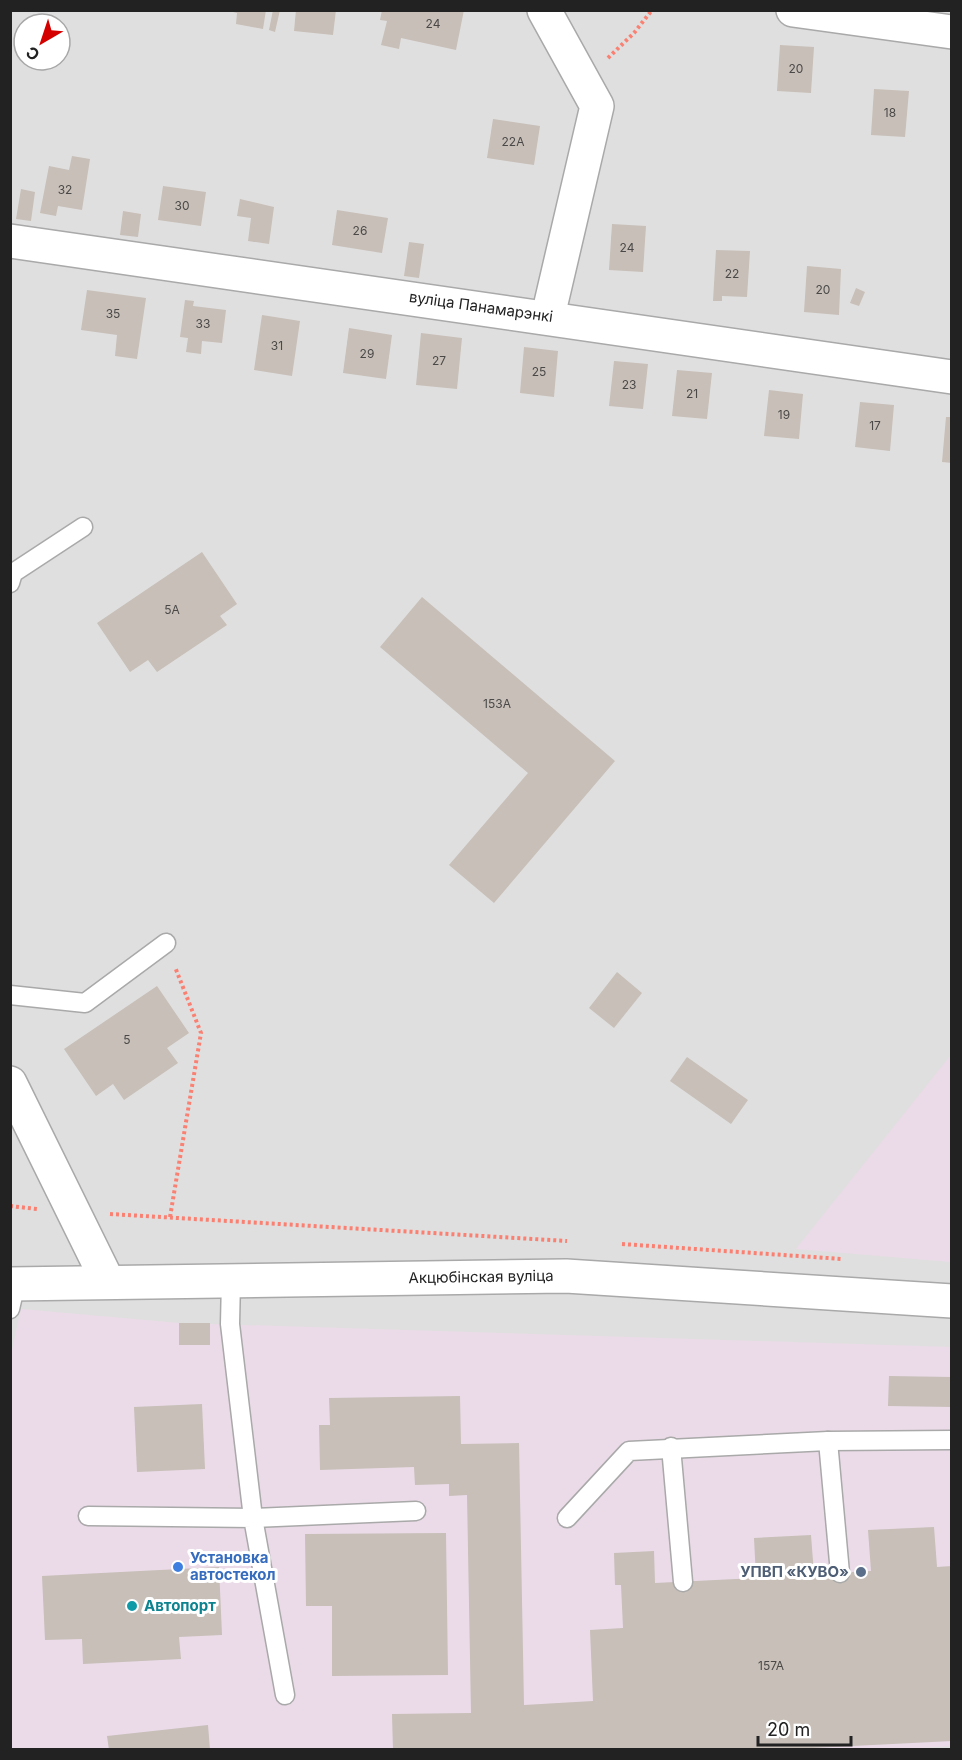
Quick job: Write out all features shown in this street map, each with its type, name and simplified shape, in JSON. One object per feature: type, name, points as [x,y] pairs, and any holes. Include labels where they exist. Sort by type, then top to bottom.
[{"type":"street","points":[[543,10],[597,106],[548,316]]},
{"type":"street","points":[[793,10],[951,32]]},
{"type":"street","name":"вуліца Панамарэнкі","points":[[10,241],[548,316],[951,377]]},
{"type":"street","points":[[10,1083],[107,1280]]},
{"type":"street","name":"Акцюбінская вуліца","points":[[12,1292],[107,1280],[566,1276],[951,1301]]},
{"type":"lane","points":[[10,583],[13,573],[83,527]]},
{"type":"lane","points":[[10,995],[85,1003],[166,944]]},
{"type":"lane","points":[[231,1280],[230,1324],[253,1518],[285,1695]]},
{"type":"lane","points":[[567,1518],[629,1451],[672,1447],[828,1441],[951,1440]]},
{"type":"lane","points":[[828,1441],[840,1573]]},
{"type":"lane","points":[[672,1447],[683,1582]]},
{"type":"lane","points":[[88,1516],[253,1518],[416,1511]]},
{"type":"path","points":[[583,81],[634,33],[652,10]]},
{"type":"path","points":[[166,944],[201,1033],[170,1217]]},
{"type":"path","points":[[10,1206],[74,1212],[571,1241]]},
{"type":"path","points":[[618,1244],[851,1259]]},
{"type":"shaded area","points":[[11,11],[951,11],[951,1749],[11,1749]]},
{"type":"shaded area","points":[[951,1055],[951,1262],[796,1249]]},
{"type":"shaded area","points":[[21,1309],[179,1323],[951,1347],[951,1746],[891,1750],[11,1750],[10,1360]]},
{"type":"building","points":[[225,10],[266,10],[263,29],[236,24],[237,13]]},
{"type":"building","points":[[273,10],[280,10],[275,32],[269,30]]},
{"type":"building","points":[[296,10],[336,10],[333,35],[294,31]]},
{"type":"building","points":[[382,10],[464,10],[456,50],[401,38],[399,49],[381,45],[387,21],[380,20]]},
{"type":"building","points":[[780,45],[814,47],[811,93],[777,91]]},
{"type":"building","points":[[874,89],[909,91],[905,137],[871,135]]},
{"type":"building","points":[[493,119],[540,126],[534,165],[487,158]]},
{"type":"building","points":[[72,156],[90,159],[82,210],[58,206],[56,216],[40,213],[49,166],[69,170]]},
{"type":"building","points":[[163,186],[206,192],[201,226],[158,220]]},
{"type":"building","points":[[21,189],[35,192],[31,221],[16,219]]},
{"type":"building","points":[[240,199],[274,207],[269,244],[248,241],[251,218],[237,216]]},
{"type":"building","points":[[337,210],[388,218],[382,253],[332,245]]},
{"type":"building","points":[[123,211],[141,214],[138,237],[120,235]]},
{"type":"building","points":[[612,224],[646,226],[643,272],[609,270]]},
{"type":"building","points":[[409,242],[424,244],[419,278],[404,276]]},
{"type":"building","points":[[716,250],[750,251],[747,297],[722,296],[722,301],[713,301]]},
{"type":"building","points":[[807,266],[841,269],[839,315],[804,312]]},
{"type":"building","points":[[856,288],[865,292],[859,306],[850,303]]},
{"type":"building","points":[[87,290],[146,298],[137,359],[115,356],[117,335],[81,330]]},
{"type":"building","points":[[185,300],[194,301],[193,306],[226,310],[222,343],[202,341],[201,354],[186,352],[188,338],[180,337]]},
{"type":"building","points":[[262,315],[300,321],[292,376],[254,370]]},
{"type":"building","points":[[349,328],[392,335],[386,379],[343,373]]},
{"type":"building","points":[[421,333],[462,338],[457,389],[416,385]]},
{"type":"building","points":[[524,347],[558,351],[554,397],[520,393]]},
{"type":"building","points":[[614,361],[648,364],[643,409],[609,406]]},
{"type":"building","points":[[677,370],[712,373],[707,419],[672,416]]},
{"type":"building","points":[[769,390],[803,394],[799,439],[764,436]]},
{"type":"building","points":[[860,402],[894,405],[890,451],[855,447]]},
{"type":"building","points":[[946,417],[952,417],[952,463],[942,462]]},
{"type":"building","points":[[202,552],[237,604],[220,616],[227,625],[157,672],[148,660],[130,672],[97,623]]},
{"type":"building","points":[[422,597],[615,761],[494,903],[449,865],[528,773],[380,647]]},
{"type":"building","points":[[617,972],[642,993],[614,1028],[589,1008]]},
{"type":"building","points":[[157,986],[189,1033],[167,1048],[178,1063],[124,1100],[113,1084],[96,1096],[64,1049]]},
{"type":"building","points":[[687,1057],[748,1100],[731,1124],[670,1081]]},
{"type":"building","points":[[179,1323],[210,1323],[210,1345],[179,1345]]},
{"type":"building","points":[[889,1376],[952,1377],[952,1407],[888,1406]]},
{"type":"building","points":[[460,1396],[461,1444],[519,1443],[524,1705],[593,1701],[590,1630],[623,1628],[621,1585],[615,1585],[614,1553],[654,1551],[655,1583],[756,1578],[754,1538],[811,1535],[814,1574],[871,1571],[868,1530],[934,1527],[937,1567],[952,1566],[952,1741],[773,1750],[393,1750],[392,1714],[471,1713],[467,1495],[449,1496],[449,1484],[415,1485],[414,1467],[320,1470],[319,1425],[330,1425],[329,1398]]},
{"type":"building","points":[[202,1404],[205,1469],[137,1472],[134,1407]]},
{"type":"building","points":[[446,1533],[448,1675],[332,1676],[332,1606],[306,1606],[305,1534]]},
{"type":"building","name":"Автопорт","points":[[219,1567],[222,1635],[179,1637],[181,1659],[83,1664],[82,1639],[45,1640],[42,1576]]},
{"type":"building","points":[[208,1725],[210,1750],[109,1750],[107,1736]]},
{"type":"place","name":"Установка автостекол","points":[[178,1567]]},
{"type":"place","name":"УПВП «КУВО»","points":[[861,1572]]},
{"type":"place","name":"Автопорт","points":[[132,1606]]}]
